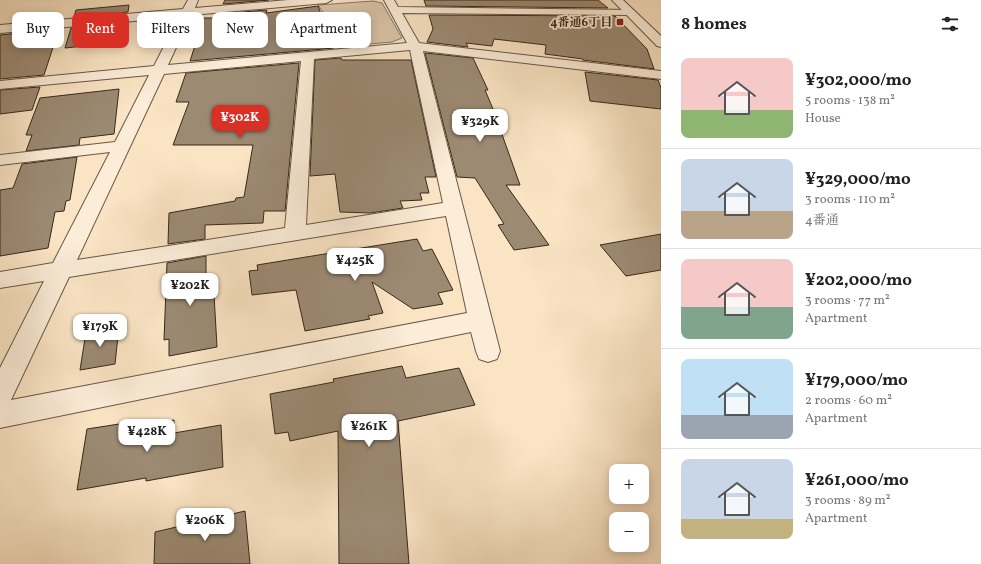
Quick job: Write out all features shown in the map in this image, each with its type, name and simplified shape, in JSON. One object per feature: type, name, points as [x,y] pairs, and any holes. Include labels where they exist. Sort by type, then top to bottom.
[{"type":"street","points":[[0,29],[190,6],[326,0]]},
{"type":"street","points":[[617,0],[661,43]]},
{"type":"street","points":[[392,5],[629,12]]},
{"type":"street","points":[[392,5],[415,46],[488,351]]},
{"type":"street","points":[[0,395],[190,6]]},
{"type":"street","points":[[0,85],[415,46],[661,75]]},
{"type":"street","points":[[295,234],[308,56]]},
{"type":"street","points":[[0,160],[122,146]]},
{"type":"street","points":[[0,280],[60,272],[454,208]]},
{"type":"street","points":[[0,415],[481,320]]},
{"type":"shaded area","points":[[373,1],[382,3],[402,38],[392,42],[371,44],[371,12],[323,12],[318,5]]},
{"type":"building","points":[[225,0],[269,0],[223,4]]},
{"type":"building","points":[[424,0],[598,0],[608,8],[426,6]]},
{"type":"building","points":[[129,5],[128,12],[75,12],[76,10]]},
{"type":"building","points":[[318,6],[320,12],[276,12],[276,48],[334,48],[190,61],[194,48],[204,48],[204,18],[212,18],[212,48],[268,48],[268,13]]},
{"type":"building","points":[[267,10],[266,12],[244,12]]},
{"type":"building","points":[[429,15],[615,16],[647,49],[654,69],[545,54],[546,45],[494,39],[492,46],[466,43],[468,47],[427,42],[433,29]]},
{"type":"building","points":[[71,28],[72,47],[65,48]]},
{"type":"building","points":[[12,34],[12,48],[53,48],[44,75],[0,79],[0,35]]},
{"type":"building","points":[[425,53],[473,58],[488,90],[485,90],[520,185],[506,185],[549,245],[514,250],[498,225],[504,224],[475,178],[457,177]]},
{"type":"building","points":[[341,58],[342,60],[411,60],[436,177],[425,177],[429,193],[420,193],[422,200],[400,201],[403,208],[370,213],[340,212],[335,174],[310,176],[315,60]]},
{"type":"building","points":[[299,63],[285,211],[264,211],[263,223],[205,225],[205,239],[168,244],[169,213],[235,201],[236,198],[244,197],[253,145],[173,145],[189,102],[176,102],[186,73]]},
{"type":"building","points":[[585,72],[658,80],[661,88],[661,109],[590,101]]},
{"type":"building","points":[[40,87],[32,110],[0,114],[0,90]]},
{"type":"building","points":[[119,89],[114,134],[80,138],[79,145],[26,151],[32,135],[26,135],[40,98]]},
{"type":"building","points":[[77,157],[70,200],[66,201],[64,211],[55,212],[48,248],[0,256],[0,190],[13,188],[22,164]]},
{"type":"building","points":[[661,234],[661,270],[626,276],[600,245]]},
{"type":"building","points":[[417,239],[423,251],[432,249],[453,290],[438,293],[443,304],[413,309],[372,282],[383,313],[368,316],[370,319],[305,331],[296,290],[252,295],[249,271],[258,270],[257,265]]},
{"type":"building","points":[[206,256],[206,278],[213,277],[217,347],[169,356],[169,339],[164,340],[167,263]]},
{"type":"building","points":[[119,327],[115,364],[80,370],[86,332]]},
{"type":"building","points":[[402,366],[406,378],[459,368],[475,405],[398,421],[409,564],[339,564],[338,431],[290,441],[288,432],[275,434],[270,394],[334,382],[333,379]]},
{"type":"building","points":[[174,420],[174,433],[221,425],[223,467],[146,481],[146,478],[77,490],[87,429],[119,424],[119,430]]},
{"type":"building","points":[[245,511],[250,564],[154,564],[155,532]]},
{"type":"place","name":"4番通6丁目","points":[[620,22]]}]
